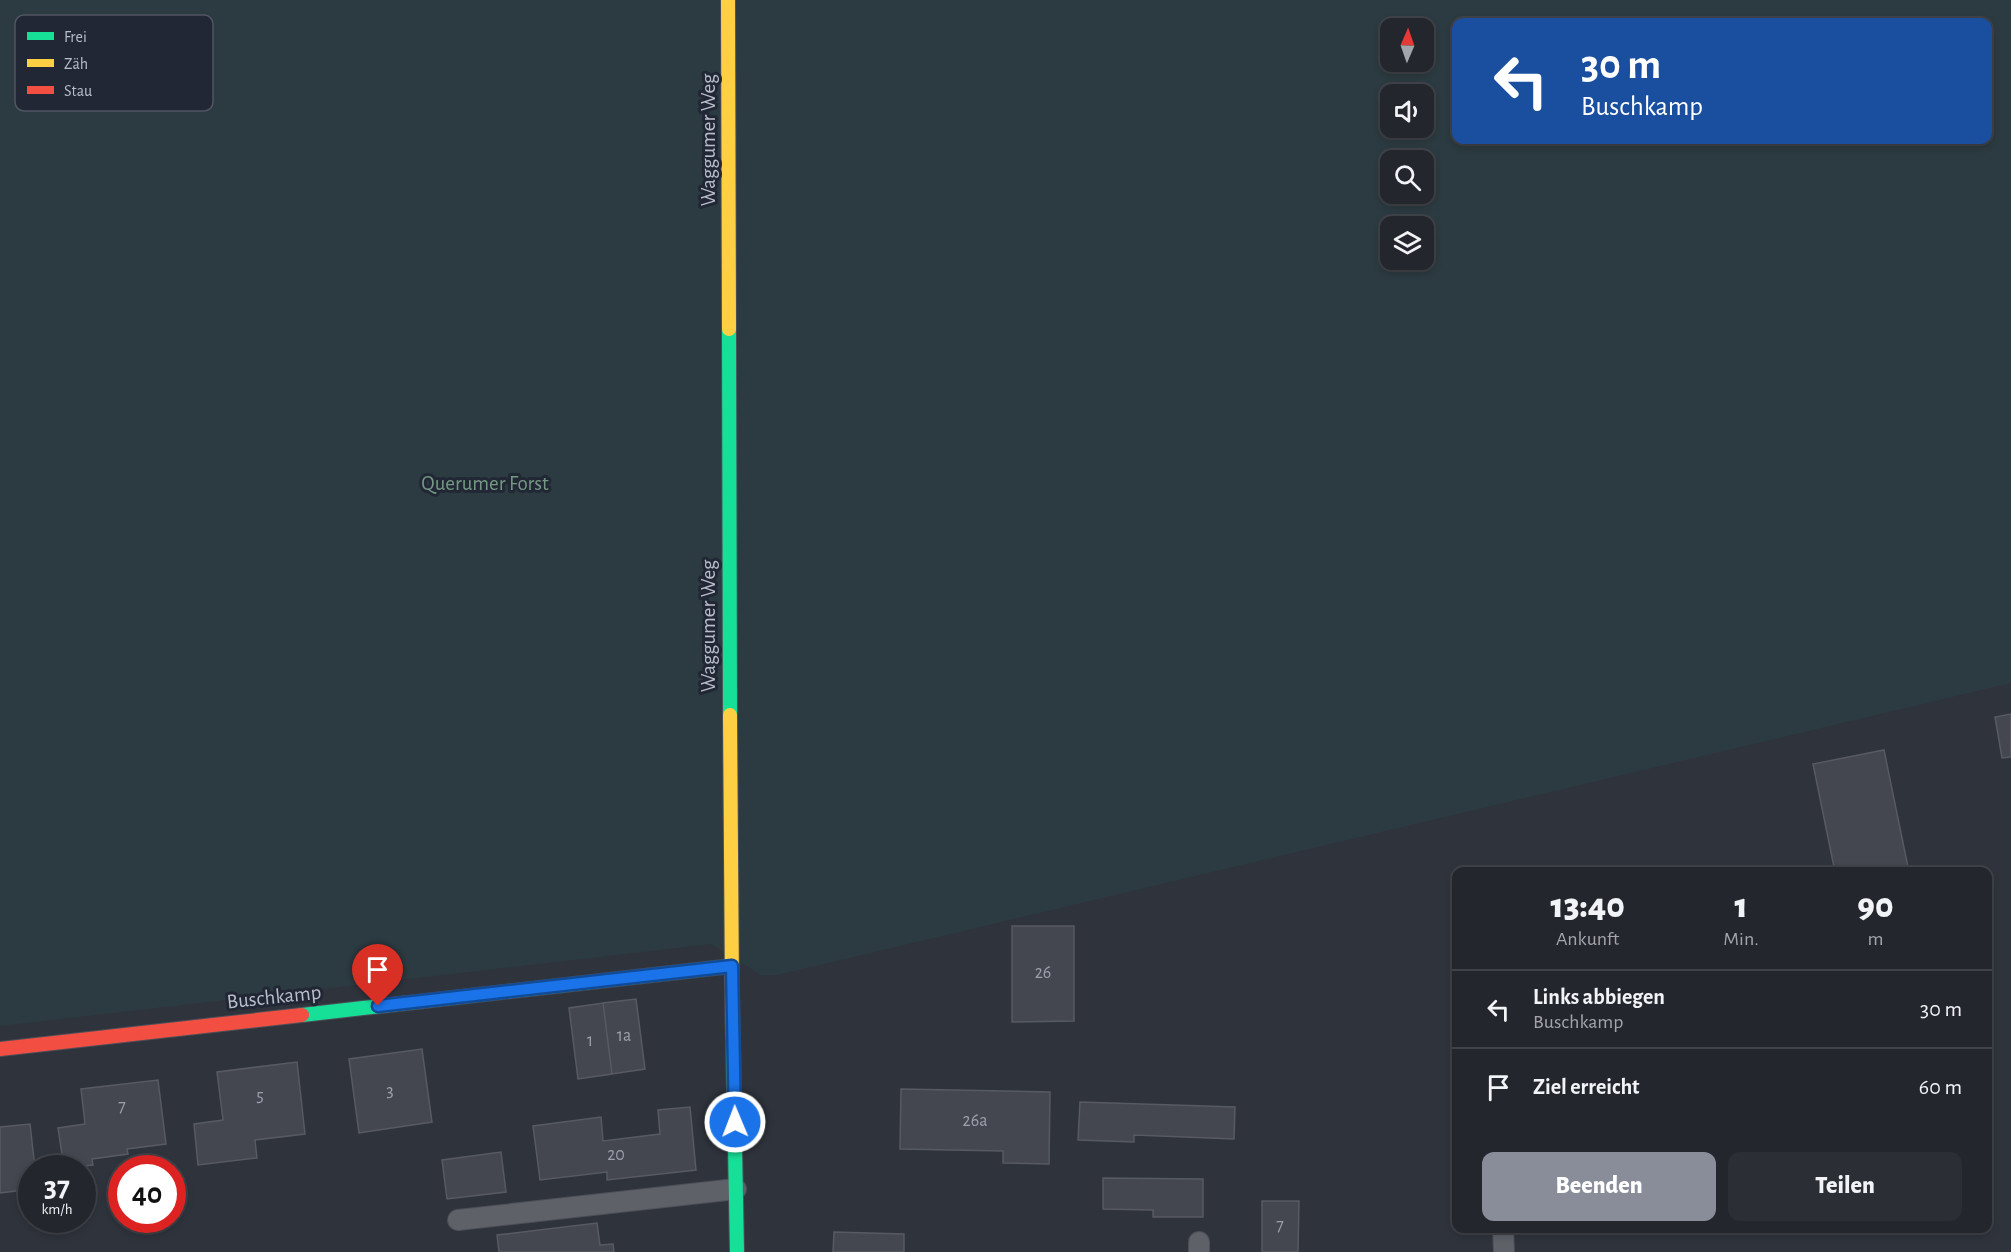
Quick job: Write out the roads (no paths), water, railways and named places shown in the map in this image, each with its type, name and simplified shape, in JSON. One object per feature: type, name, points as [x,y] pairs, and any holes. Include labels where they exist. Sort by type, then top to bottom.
[{"type":"street","name":"Waggumer Weg","points":[[728,0],[730,899],[737,1252]]},
{"type":"street","name":"Buschkamp","points":[[0,1049],[732,966]]},
{"type":"lane","points":[[458,1220],[736,1189]]},
{"type":"lane","points":[[1503,1233],[1503,1252]]},
{"type":"park label","name":"Querumer Forst","points":[[485,483]]}]
